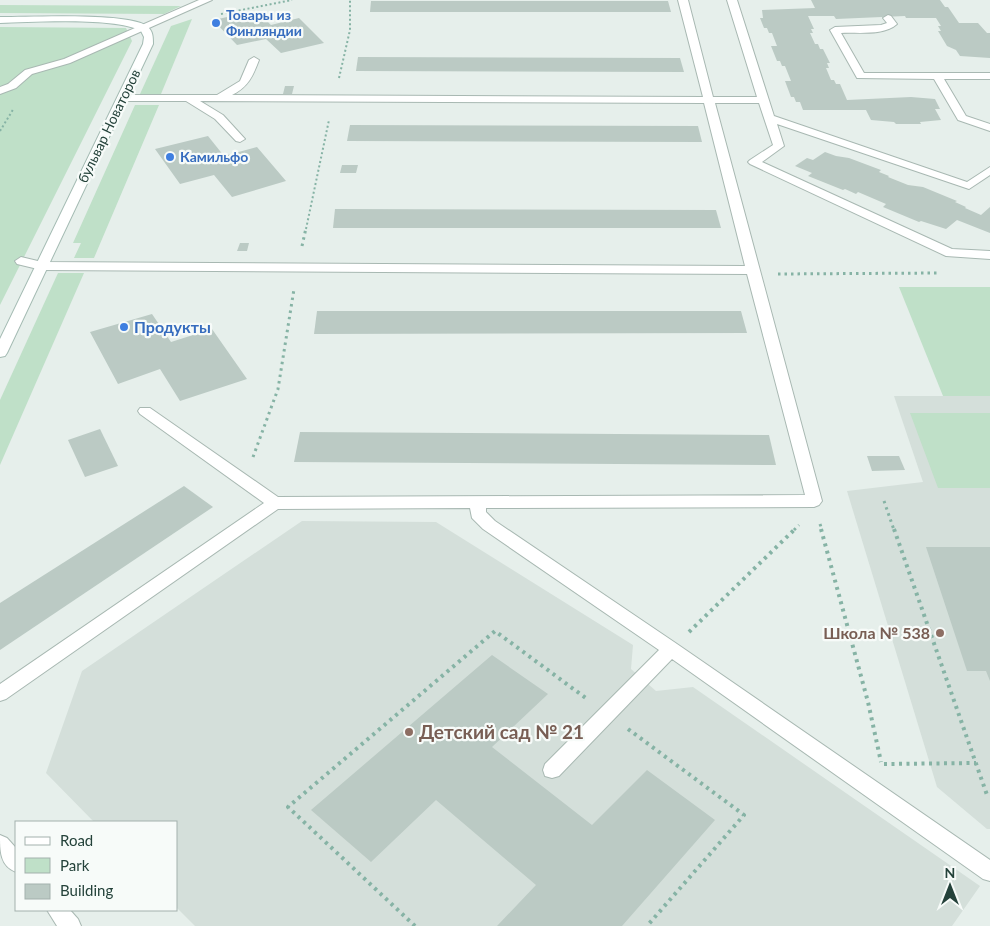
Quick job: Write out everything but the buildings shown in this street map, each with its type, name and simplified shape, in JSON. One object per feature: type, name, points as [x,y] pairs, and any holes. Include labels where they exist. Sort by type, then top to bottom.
[{"type":"street","points":[[0,91],[12,86],[29,72],[67,61],[207,0]]},
{"type":"street","points":[[0,694],[275,503],[478,501],[815,505],[752,270],[683,0]]},
{"type":"street","points":[[732,0],[779,146],[754,162],[950,253],[990,255]]},
{"type":"street","points":[[888,18],[892,24],[882,28],[835,30],[861,76],[990,76]]},
{"type":"street","points":[[0,20],[111,21],[130,23],[143,28]]},
{"type":"street","name":"бульвар Новаторов","points":[[0,353],[148,44],[148,34],[143,28]]},
{"type":"street","points":[[215,99],[240,88],[249,75],[254,60]]},
{"type":"street","points":[[937,76],[962,118],[990,128]]},
{"type":"street","points":[[122,98],[764,100]]},
{"type":"street","points":[[188,99],[219,117],[240,139]]},
{"type":"street","points":[[769,118],[969,186],[990,170]]},
{"type":"street","points":[[22,261],[42,266],[752,270]]},
{"type":"street","points":[[145,411],[275,503]]},
{"type":"street","points":[[478,501],[478,514],[489,525],[672,649],[893,806],[990,872]]},
{"type":"street","points":[[552,770],[672,649]]},
{"type":"street","points":[[0,844],[15,862]]},
{"type":"street","points":[[58,911],[71,926]]},
{"type":"path","points":[[219,14],[292,0]]},
{"type":"path","points":[[244,481],[278,389],[297,267],[350,30],[350,0]]},
{"type":"path","points":[[752,270],[784,275],[946,273]]},
{"type":"path","points":[[884,501],[987,795],[990,795]]},
{"type":"path","points":[[672,649],[815,505]]},
{"type":"path","points":[[815,505],[868,702],[881,764],[893,806]]},
{"type":"path","points":[[414,926],[288,806],[495,631],[744,815],[646,926]]},
{"type":"path","points":[[881,764],[976,763]]},
{"type":"shaded area","name":"Школа № 538","points":[[894,396],[990,396],[990,829],[987,829],[937,787],[847,491],[923,482]]},
{"type":"shaded area","name":"Детский сад № 21","points":[[302,521],[436,522],[633,645],[631,669],[656,691],[693,687],[980,886],[952,926],[195,926],[178,909],[178,821],[93,821],[46,773],[82,671]]},
{"type":"green space","points":[[0,5],[181,6],[164,14],[0,13]]},
{"type":"green space","points":[[192,19],[161,94],[140,94],[171,26]]},
{"type":"green space","points":[[0,27],[126,28],[132,41],[0,305]]},
{"type":"green space","points":[[135,105],[159,105],[94,258],[74,258],[81,243],[73,243]]},
{"type":"green space","points":[[58,273],[84,273],[0,465],[0,400]]},
{"type":"green space","points":[[899,287],[990,287],[990,396],[943,396]]},
{"type":"green space","points":[[910,413],[990,413],[990,488],[938,488]]},
{"type":"place","name":"Товары из Финляндии","points":[[216,23]]},
{"type":"place","name":"Камильфо","points":[[170,157]]},
{"type":"place","name":"Продукты","points":[[124,327]]},
{"type":"place","name":"Школа № 538","points":[[940,633]]},
{"type":"place","name":"Детский сад № 21","points":[[409,732]]}]
